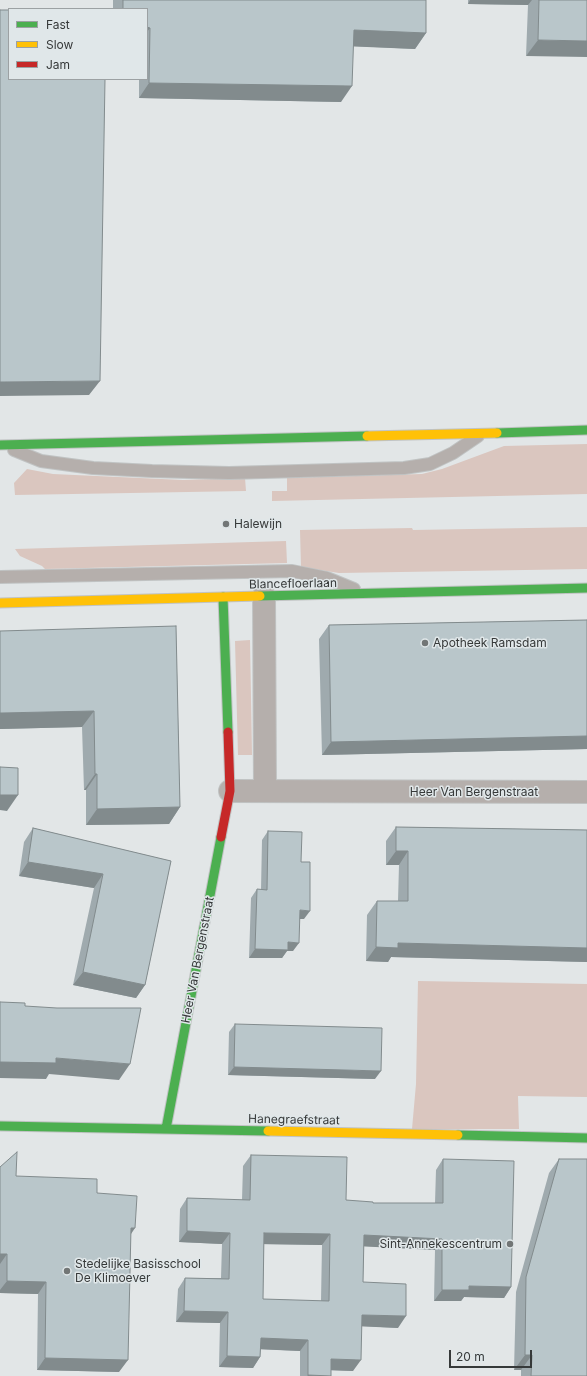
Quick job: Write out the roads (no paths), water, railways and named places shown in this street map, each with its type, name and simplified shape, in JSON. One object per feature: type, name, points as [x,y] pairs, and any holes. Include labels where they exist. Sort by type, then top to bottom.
[{"type":"street","points":[[1,445],[483,434],[587,430]]},
{"type":"street","name":"Blancefloerlaan","points":[[0,603],[587,588]]},
{"type":"street","points":[[264,596],[265,791]]},
{"type":"street","name":"Heer Van Bergenstraat","points":[[166,1129],[230,791],[223,598]]},
{"type":"street","name":"Heer Van Bergenstraat","points":[[230,791],[587,792]]},
{"type":"street","name":"Hanegraefstraat","points":[[0,1126],[587,1138]]},
{"type":"lane","points":[[1,445],[41,461],[86,467],[152,472],[228,473],[404,468],[430,464],[453,453],[483,434]]},
{"type":"lane","points":[[0,577],[292,571],[327,578],[365,594]]},
{"type":"place","name":"Halewijn","points":[[226,524]]},
{"type":"place","name":"Apotheek Ramsdam","points":[[425,643]]},
{"type":"place","name":"Sint-Annekescentrum","points":[[510,1244]]},
{"type":"place","name":"Stedelijke Basisschool De Klimoever","points":[[67,1271]]}]
